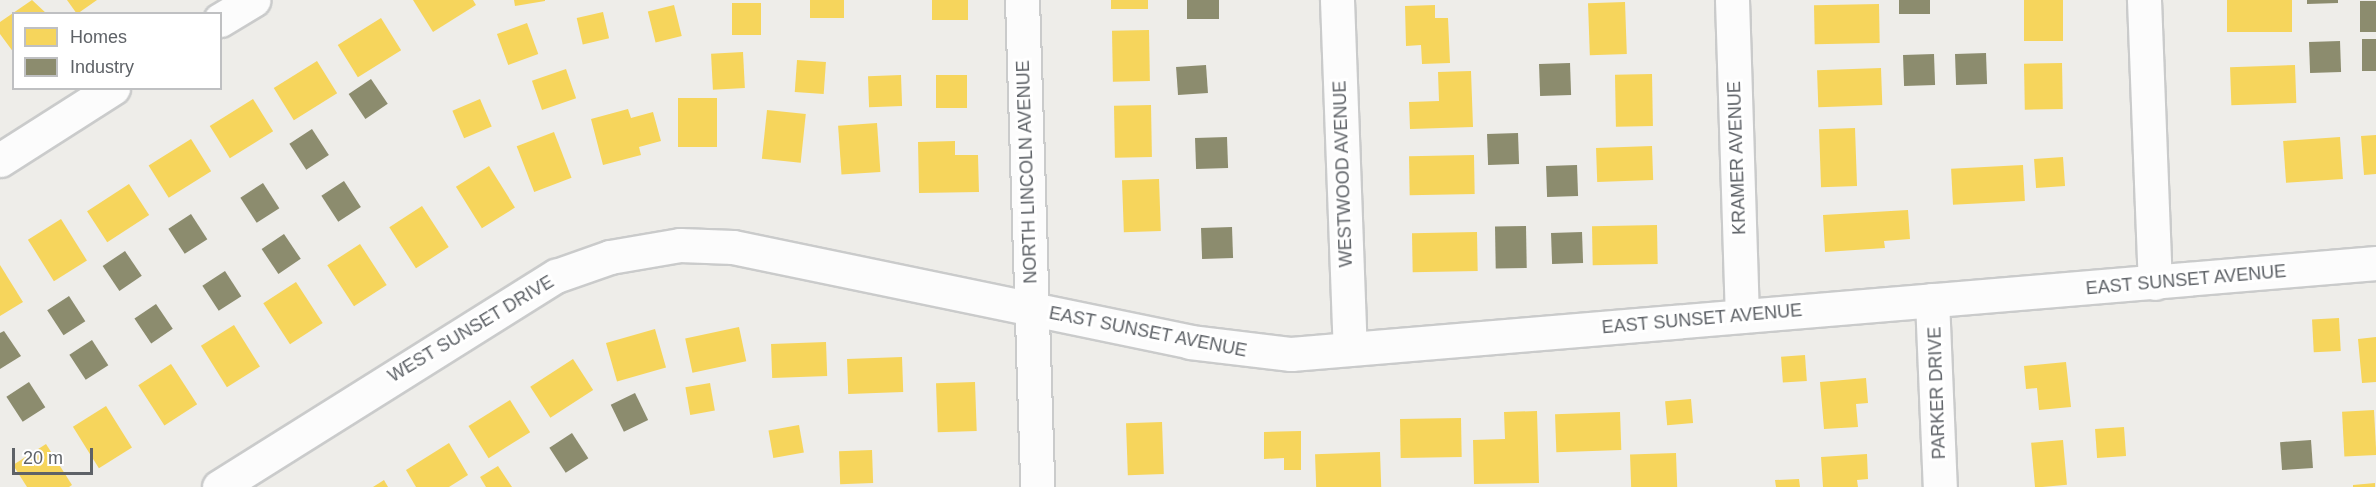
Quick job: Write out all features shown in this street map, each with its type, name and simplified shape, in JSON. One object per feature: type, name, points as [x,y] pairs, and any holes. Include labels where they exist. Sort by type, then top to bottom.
[{"type":"street","points":[[222,19],[253,0]]},
{"type":"street","name":"NORTH LINCOLN AVENUE","points":[[1022,0],[1037,487]]},
{"type":"street","name":"WESTWOOD AVENUE","points":[[1337,0],[1350,349]]},
{"type":"street","name":"KRAMER AVENUE","points":[[1732,0],[1743,316]]},
{"type":"street","points":[[2144,0],[2155,283]]},
{"type":"street","points":[[0,159],[109,90]]},
{"type":"street","name":"WEST SUNSET DRIVE","points":[[219,487],[556,276],[643,250],[732,247],[1032,308]]},
{"type":"street","name":"EAST SUNSET AVENUE","points":[[1032,308],[1248,353],[1350,349],[2376,263]]},
{"type":"street","name":"PARKER DRIVE","points":[[1932,300],[1940,487]]},
{"type":"building: Homes","points":[[32,0],[45,12],[15,12]]},
{"type":"building: Homes","points":[[67,0],[97,0],[80,12],[76,12]]},
{"type":"building: Homes","points":[[413,0],[473,0],[476,5],[433,32]]},
{"type":"building: Homes","points":[[514,0],[545,0],[545,1],[515,6]]},
{"type":"building: Homes","points":[[810,0],[844,0],[844,18],[810,18]]},
{"type":"building: Homes","points":[[932,0],[968,0],[968,20],[932,20]]},
{"type":"building: Homes","points":[[1111,0],[1148,0],[1148,9],[1111,9]]},
{"type":"building: Homes","points":[[2024,0],[2063,0],[2063,41],[2024,41]]},
{"type":"building: Homes","points":[[2227,0],[2292,0],[2292,32],[2227,32]]},
{"type":"building: Homes","points":[[1625,2],[1627,54],[1590,55],[1588,3]]},
{"type":"building: Homes","points":[[732,3],[761,3],[761,35],[732,35]]},
{"type":"building: Homes","points":[[1879,4],[1880,43],[1815,44],[1814,5]]},
{"type":"building: Homes","points":[[674,5],[682,36],[656,43],[648,12]]},
{"type":"building: Homes","points":[[1435,5],[1435,18],[1448,18],[1450,63],[1422,64],[1421,45],[1406,46],[1405,6]]},
{"type":"building: Homes","points":[[603,12],[609,38],[583,44],[577,18]]},
{"type":"building: Homes","points":[[12,14],[12,50],[0,34],[0,22]]},
{"type":"building: Homes","points":[[381,18],[401,50],[358,77],[338,45]]},
{"type":"building: Homes","points":[[527,23],[538,54],[508,65],[497,34]]},
{"type":"building: Homes","points":[[1149,30],[1150,81],[1113,82],[1112,31]]},
{"type":"building: Homes","points":[[743,52],[745,88],[713,90],[711,54]]},
{"type":"building: Homes","points":[[797,60],[826,62],[824,94],[795,92]]},
{"type":"building: Homes","points":[[317,61],[337,93],[294,120],[274,88]]},
{"type":"building: Homes","points":[[2062,63],[2063,109],[2025,110],[2024,64]]},
{"type":"building: Homes","points":[[2295,65],[2296,103],[2231,105],[2230,67]]},
{"type":"building: Homes","points":[[1881,68],[1882,105],[1818,107],[1817,70]]},
{"type":"building: Homes","points":[[566,69],[576,98],[542,110],[532,81]]},
{"type":"building: Homes","points":[[1471,71],[1473,127],[1410,129],[1409,102],[1439,101],[1438,72]]},
{"type":"building: Homes","points":[[1652,74],[1653,126],[1616,127],[1615,75]]},
{"type":"building: Homes","points":[[901,75],[902,106],[869,107],[868,76]]},
{"type":"building: Homes","points":[[936,75],[967,75],[967,108],[936,108]]},
{"type":"building: Homes","points":[[678,98],[717,98],[717,147],[678,147]]},
{"type":"building: Homes","points":[[253,99],[273,131],[230,158],[210,126]]},
{"type":"building: Homes","points":[[480,99],[492,127],[464,138],[452,111]]},
{"type":"building: Homes","points":[[1151,105],[1152,157],[1115,158],[1114,106]]},
{"type":"building: Homes","points":[[628,109],[631,118],[653,112],[661,141],[639,147],[641,155],[603,165],[591,119]]},
{"type":"building: Homes","points":[[767,110],[806,114],[801,163],[762,159]]},
{"type":"building: Homes","points":[[877,123],[880,172],[842,175],[838,126]]},
{"type":"building: Homes","points":[[1855,128],[1857,186],[1821,187],[1819,129]]},
{"type":"building: Homes","points":[[554,132],[572,178],[534,192],[517,146]]},
{"type":"building: Homes","points":[[2376,135],[2376,174],[2364,175],[2361,136]]},
{"type":"building: Homes","points":[[2340,137],[2343,179],[2286,183],[2283,141]]},
{"type":"building: Homes","points":[[191,139],[211,171],[169,198],[149,165]]},
{"type":"building: Homes","points":[[955,141],[955,155],[978,155],[979,192],[919,193],[918,142]]},
{"type":"building: Homes","points":[[1652,146],[1653,180],[1597,182],[1596,148]]},
{"type":"building: Homes","points":[[1474,155],[1475,194],[1410,195],[1409,156]]},
{"type":"building: Homes","points":[[2063,157],[2065,186],[2036,188],[2034,159]]},
{"type":"building: Homes","points":[[2023,165],[2025,201],[1953,205],[1951,169]]},
{"type":"building: Homes","points":[[489,166],[515,208],[482,228],[456,187]]},
{"type":"building: Homes","points":[[1159,179],[1161,231],[1124,232],[1122,180]]},
{"type":"building: Homes","points":[[129,184],[149,215],[107,242],[87,211]]},
{"type":"building: Homes","points":[[422,206],[449,247],[416,268],[389,227]]},
{"type":"building: Homes","points":[[1908,210],[1910,239],[1884,241],[1885,248],[1825,252],[1823,215]]},
{"type":"building: Homes","points":[[61,219],[87,261],[54,281],[28,240]]},
{"type":"building: Homes","points":[[1657,225],[1658,264],[1593,265],[1592,226]]},
{"type":"building: Homes","points":[[1477,232],[1478,271],[1413,272],[1412,233]]},
{"type":"building: Homes","points":[[360,244],[387,285],[354,306],[327,265]]},
{"type":"building: Homes","points":[[0,265],[23,302],[0,316]]},
{"type":"building: Homes","points":[[296,282],[323,323],[290,344],[263,303]]},
{"type":"building: Homes","points":[[2339,318],[2341,351],[2314,352],[2312,319]]},
{"type":"building: Homes","points":[[234,325],[260,367],[227,387],[201,346]]},
{"type":"building: Homes","points":[[739,327],[746,361],[692,373],[685,338]]},
{"type":"building: Homes","points":[[655,329],[666,367],[617,382],[606,343]]},
{"type":"building: Homes","points":[[2376,337],[2376,382],[2362,383],[2358,339]]},
{"type":"building: Homes","points":[[826,342],[827,376],[772,378],[771,344]]},
{"type":"building: Homes","points":[[1805,355],[1807,381],[1783,383],[1781,357]]},
{"type":"building: Homes","points":[[902,357],[903,392],[848,394],[847,359]]},
{"type":"building: Homes","points":[[573,359],[593,390],[550,418],[530,387]]},
{"type":"building: Homes","points":[[2066,362],[2071,407],[2039,410],[2037,388],[2026,389],[2024,366]]},
{"type":"building: Homes","points":[[171,364],[197,404],[164,425],[138,385]]},
{"type":"building: Homes","points":[[1866,378],[1868,403],[1856,404],[1858,427],[1824,429],[1820,382]]},
{"type":"building: Homes","points":[[975,382],[977,431],[938,432],[936,383]]},
{"type":"building: Homes","points":[[710,383],[715,411],[690,415],[685,387]]},
{"type":"building: Homes","points":[[1691,399],[1693,423],[1667,425],[1665,401]]},
{"type":"building: Homes","points":[[510,400],[530,432],[489,458],[468,426]]},
{"type":"building: Homes","points":[[106,406],[132,448],[99,468],[73,427]]},
{"type":"building: Homes","points":[[2374,410],[2376,455],[2344,457],[2342,412]]},
{"type":"building: Homes","points":[[1537,411],[1539,483],[1474,484],[1473,440],[1505,439],[1504,412]]},
{"type":"building: Homes","points":[[1620,412],[1621,450],[1556,452],[1555,414]]},
{"type":"building: Homes","points":[[1461,418],[1462,457],[1401,458],[1400,419]]},
{"type":"building: Homes","points":[[1162,422],[1164,474],[1128,475],[1126,423]]},
{"type":"building: Homes","points":[[799,425],[804,453],[773,458],[768,430]]},
{"type":"building: Homes","points":[[2124,427],[2126,456],[2097,458],[2095,429]]},
{"type":"building: Homes","points":[[1301,431],[1301,470],[1284,470],[1284,458],[1264,459],[1264,432]]},
{"type":"building: Homes","points":[[2063,440],[2067,485],[2035,487],[2031,443]]},
{"type":"building: Homes","points":[[449,443],[468,475],[449,487],[416,487],[406,470]]},
{"type":"building: Homes","points":[[46,444],[72,485],[69,487],[27,487],[13,465]]},
{"type":"building: Homes","points":[[872,450],[873,483],[840,484],[839,451]]},
{"type":"building: Homes","points":[[1380,452],[1381,487],[1316,487],[1315,454]]},
{"type":"building: Homes","points":[[1676,453],[1677,487],[1631,487],[1630,455]]},
{"type":"building: Homes","points":[[1867,454],[1868,479],[1857,480],[1858,487],[1823,487],[1821,457]]},
{"type":"building: Homes","points":[[498,466],[512,487],[486,487],[480,477]]},
{"type":"building: Homes","points":[[1799,479],[1800,487],[1776,487],[1775,480]]},
{"type":"building: Homes","points":[[384,480],[388,487],[373,487]]},
{"type":"building: Homes","points":[[2375,483],[2375,487],[2353,487],[2353,485]]},
{"type":"building: Industry","points":[[1187,0],[1219,0],[1219,19],[1187,19]]},
{"type":"building: Industry","points":[[1899,0],[1930,0],[1930,14],[1899,14]]},
{"type":"building: Industry","points":[[2307,0],[2338,0],[2338,3],[2307,4]]},
{"type":"building: Industry","points":[[2360,1],[2376,1],[2376,32],[2360,32]]},
{"type":"building: Industry","points":[[2362,39],[2376,39],[2376,71],[2362,71]]},
{"type":"building: Industry","points":[[2340,41],[2341,72],[2310,73],[2309,42]]},
{"type":"building: Industry","points":[[1986,53],[1987,84],[1956,85],[1955,54]]},
{"type":"building: Industry","points":[[1934,54],[1935,85],[1904,86],[1903,55]]},
{"type":"building: Industry","points":[[1570,63],[1571,95],[1540,96],[1539,64]]},
{"type":"building: Industry","points":[[1206,65],[1208,93],[1178,95],[1176,67]]},
{"type":"building: Industry","points":[[371,79],[388,104],[365,119],[349,94]]},
{"type":"building: Industry","points":[[312,129],[329,155],[306,170],[289,144]]},
{"type":"building: Industry","points":[[1518,133],[1519,164],[1488,165],[1487,134]]},
{"type":"building: Industry","points":[[1227,137],[1228,168],[1196,169],[1195,138]]},
{"type":"building: Industry","points":[[1577,165],[1578,196],[1547,197],[1546,166]]},
{"type":"building: Industry","points":[[344,181],[361,207],[338,222],[321,196]]},
{"type":"building: Industry","points":[[263,183],[279,208],[257,223],[240,198]]},
{"type":"building: Industry","points":[[191,214],[207,239],[185,254],[168,229]]},
{"type":"building: Industry","points":[[1526,226],[1527,268],[1496,269],[1495,227]]},
{"type":"building: Industry","points":[[1232,227],[1233,258],[1202,259],[1201,228]]},
{"type":"building: Industry","points":[[1582,232],[1583,263],[1552,264],[1551,233]]},
{"type":"building: Industry","points":[[284,234],[301,259],[278,274],[262,249]]},
{"type":"building: Industry","points":[[125,251],[142,276],[119,291],[103,266]]},
{"type":"building: Industry","points":[[225,271],[241,296],[219,311],[202,286]]},
{"type":"building: Industry","points":[[69,296],[85,321],[64,335],[47,310]]},
{"type":"building: Industry","points":[[156,304],[173,329],[151,343],[134,319]]},
{"type":"building: Industry","points":[[4,331],[21,356],[0,369],[0,333]]},
{"type":"building: Industry","points":[[92,340],[108,365],[86,380],[69,355]]},
{"type":"building: Industry","points":[[29,382],[45,407],[23,422],[6,397]]},
{"type":"building: Industry","points":[[635,393],[648,420],[624,432],[611,405]]},
{"type":"building: Industry","points":[[572,433],[588,458],[566,473],[549,448]]},
{"type":"building: Industry","points":[[2311,440],[2313,468],[2282,470],[2280,442]]}]
